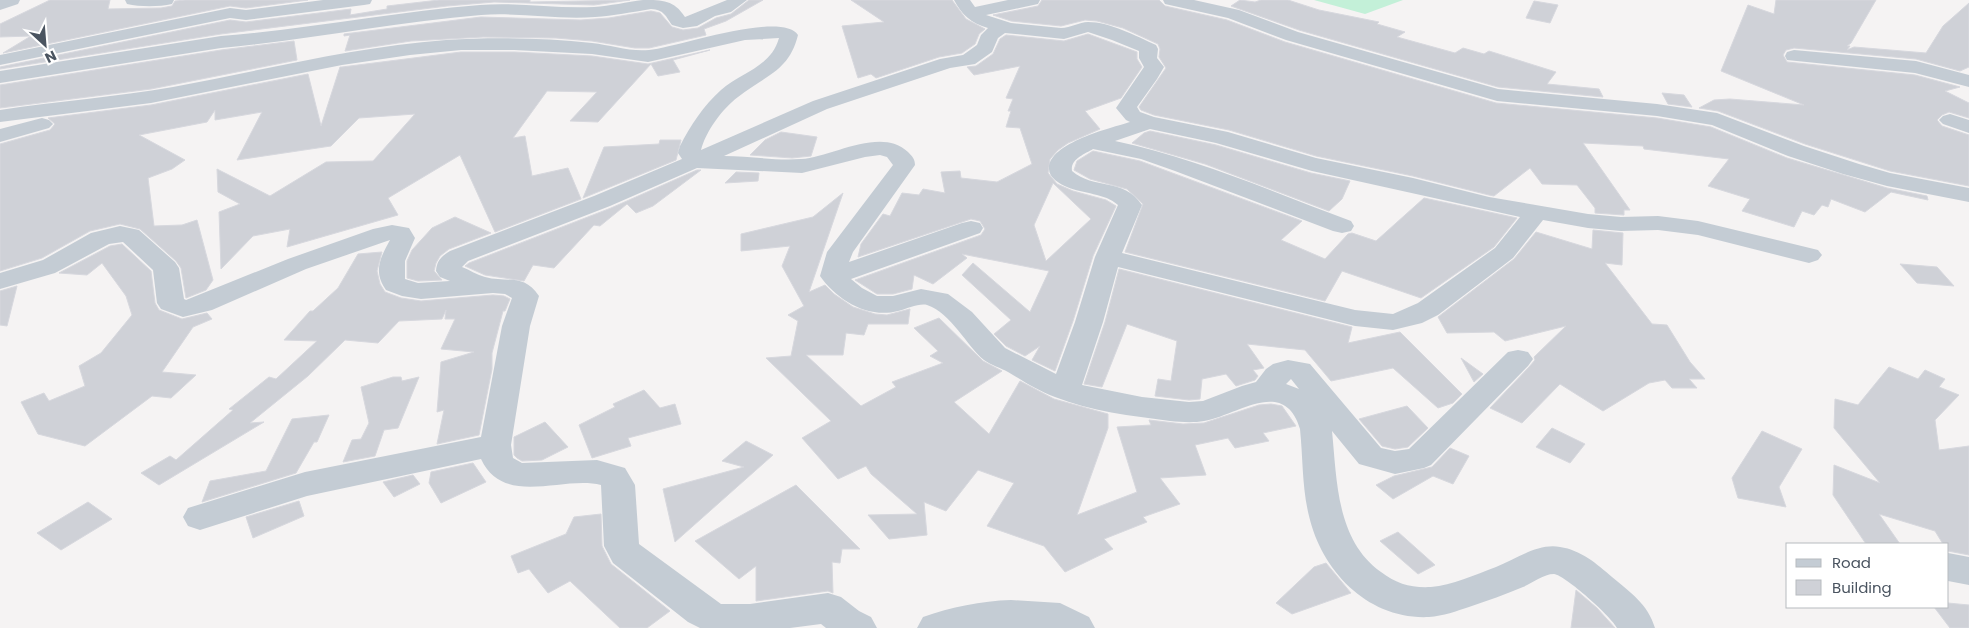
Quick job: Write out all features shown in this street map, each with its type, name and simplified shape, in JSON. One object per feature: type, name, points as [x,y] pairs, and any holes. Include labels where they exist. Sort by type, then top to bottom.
[{"type":"street","points":[[0,5],[12,0]]},
{"type":"street","points":[[133,0],[166,0]]},
{"type":"street","points":[[0,61],[230,13],[270,0]]},
{"type":"street","points":[[230,13],[246,14],[364,0]]},
{"type":"street","points":[[221,42],[280,25],[341,16],[409,0]]},
{"type":"street","points":[[0,77],[221,42],[257,39],[409,17],[523,9],[594,12],[656,5],[672,10],[678,21],[683,23],[691,22],[709,12],[725,8],[739,0]]},
{"type":"street","points":[[967,7],[1032,0]]},
{"type":"street","points":[[1172,0],[1245,17],[1292,36],[1497,95],[1657,110],[1717,119],[1803,153],[1851,169],[1887,179],[1969,195]]},
{"type":"street","points":[[967,7],[994,25],[1070,33],[1086,27],[1131,41],[1149,49],[1148,58],[1154,68],[1149,80],[1126,108],[1133,116],[1148,122],[1220,137],[1312,164],[1413,185],[1489,204],[1588,221],[1621,224],[1658,223],[1698,228],[1809,255]]},
{"type":"street","points":[[486,287],[449,271],[450,262],[459,256],[695,162],[820,105],[947,63],[968,60],[985,48],[990,35],[1003,26]]},
{"type":"street","points":[[0,116],[174,93],[306,65],[437,46],[494,44],[567,46],[600,49],[629,56],[648,56],[760,31],[786,32],[789,35],[788,40],[773,66],[764,74],[730,94],[695,135],[689,153],[695,162],[703,163],[802,166],[874,148],[888,149],[902,157],[904,165],[840,252],[834,266],[833,276]]},
{"type":"street","points":[[1794,56],[1916,67],[1969,81]]},
{"type":"street","points":[[0,136],[56,120],[101,104]]},
{"type":"street","points":[[1065,390],[1089,322],[1108,257],[1130,206],[1119,195],[1076,183],[1064,176],[1060,170],[1060,164],[1090,142],[1148,122]]},
{"type":"street","points":[[1090,142],[1146,154],[1342,226]]},
{"type":"street","points":[[1108,257],[1355,318],[1393,322],[1412,317],[1428,309],[1504,253],[1537,212]]},
{"type":"street","points":[[833,276],[971,228]]},
{"type":"street","points":[[0,281],[53,264],[105,237],[124,234],[130,235],[166,268],[171,303],[182,309],[218,298],[297,264],[392,232],[400,233],[403,238],[394,257],[391,274],[395,284],[422,291],[486,287],[497,284],[517,287],[526,296],[516,326],[495,445],[498,462],[510,474],[597,472],[613,476],[618,485],[622,546],[626,553],[701,611],[716,619],[750,620],[799,610],[828,608],[846,622],[858,628]]},
{"type":"street","points":[[833,276],[852,295],[869,302],[895,304],[919,296],[942,301],[995,354],[1065,390],[1127,404],[1200,412],[1212,410],[1255,391],[1277,390],[1299,402],[1308,410],[1314,420],[1326,517],[1333,537],[1348,562],[1372,587],[1402,601],[1433,602],[1511,576],[1540,563],[1562,561],[1584,574],[1620,606],[1635,621],[1636,628]]},
{"type":"street","points":[[1267,389],[1281,372],[1292,368],[1300,371],[1370,456],[1386,462],[1404,463],[1420,457],[1518,359]]},
{"type":"street","points":[[200,517],[305,484],[495,445]]},
{"type":"street","points":[[1949,568],[1969,570]]},
{"type":"street","points":[[936,628],[985,616],[1011,614],[1060,619],[1076,628]]},
{"type":"green space","points":[[1314,0],[1403,0],[1365,14]]},
{"type":"building","points":[[50,0],[110,0],[108,9],[161,8],[172,6],[175,1],[185,0],[308,0],[246,8],[230,6],[3,53],[31,36],[0,37],[0,24]]},
{"type":"building","points":[[439,0],[530,0],[530,2],[630,0],[594,5],[494,2],[447,6],[221,34],[0,69],[0,67],[230,20],[246,22],[351,9],[350,15],[387,9],[387,6]]},
{"type":"building","points":[[749,0],[763,0],[726,21],[704,29],[706,35],[649,48],[556,38],[483,37],[411,41],[345,51],[350,35],[344,36],[344,34],[481,17],[581,20],[609,18],[651,11],[660,13],[672,27],[683,30],[698,28],[716,18],[731,14]]},
{"type":"building","points":[[851,0],[952,0],[966,19],[985,29],[979,34],[975,44],[962,53],[939,57],[876,78],[871,74],[858,78],[842,26],[884,22]]},
{"type":"building","points":[[1042,0],[1159,0],[1165,6],[1227,20],[1285,42],[1496,103],[1657,118],[1711,127],[1787,158],[1887,188],[1927,196],[1928,200],[1891,192],[1865,212],[1831,199],[1828,207],[1822,205],[1814,215],[1802,211],[1794,227],[1742,211],[1750,199],[1708,186],[1729,159],[1644,149],[1643,146],[1583,143],[1630,210],[1624,210],[1624,215],[1595,213],[1595,208],[1577,185],[1542,184],[1530,168],[1494,196],[1413,176],[1316,156],[1229,130],[1154,115],[1141,110],[1139,107],[1166,68],[1159,57],[1160,49],[1158,44],[1123,28],[1097,21],[1085,20],[1061,26],[1011,21],[993,15],[1038,6]]},
{"type":"building","points":[[1240,0],[1255,2],[1261,0],[1288,0],[1319,10],[1379,22],[1377,24],[1405,32],[1397,37],[1455,53],[1463,48],[1484,54],[1489,51],[1556,72],[1547,84],[1599,89],[1603,97],[1498,87],[1299,30],[1231,6]]},
{"type":"building","points":[[1776,0],[1876,0],[1851,43],[1847,46],[1850,46],[1847,50],[1854,47],[1926,53],[1943,26],[1969,3],[1969,67],[1960,71],[1916,59],[1794,48],[1786,50],[1783,55],[1787,62],[1915,75],[1960,87],[1945,91],[1969,103],[1969,118],[1949,112],[1937,120],[1942,126],[1969,135],[1969,186],[1890,171],[1805,144],[1718,111],[1699,108],[1714,100],[1730,99],[1804,105],[1721,71],[1748,5],[1774,14]]},
{"type":"building","points":[[1534,1],[1558,5],[1550,23],[1526,18]]},
{"type":"building","points":[[1088,34],[1137,52],[1137,59],[1142,67],[1121,98],[1085,111],[1100,129],[1068,143],[1050,159],[1048,173],[1057,184],[1073,191],[1106,200],[1116,206],[1093,256],[1055,371],[1032,360],[1040,346],[1025,356],[1006,346],[994,334],[1011,320],[962,275],[973,263],[1030,312],[1049,271],[962,254],[967,258],[933,284],[914,275],[912,289],[893,294],[877,294],[855,280],[981,235],[985,229],[980,221],[971,219],[858,257],[861,244],[883,214],[890,216],[902,193],[919,195],[923,189],[945,193],[941,172],[960,171],[961,178],[997,182],[1032,164],[1020,128],[1006,127],[1011,111],[1008,111],[1013,99],[1006,98],[1020,66],[974,75],[967,67],[976,66],[993,54],[1000,39],[1006,35],[1064,41]],"holes":[[[1053,183],[1091,219],[1046,261],[1034,225]]]},
{"type":"building","points":[[294,41],[297,60],[151,89],[0,108],[0,85],[221,50]]},
{"type":"building","points":[[710,50],[673,60],[680,72],[658,76],[651,64],[598,122],[570,121],[597,92],[547,91],[513,138],[525,136],[532,176],[568,168],[581,199],[495,232],[460,155],[388,198],[398,215],[287,247],[290,229],[253,236],[221,269],[219,212],[240,204],[218,192],[217,169],[270,196],[326,162],[373,161],[415,114],[359,118],[331,146],[237,160],[262,112],[215,120],[215,110],[207,122],[139,135],[185,160],[172,169],[148,178],[154,226],[182,225],[197,220],[213,280],[206,290],[186,298],[181,268],[176,261],[140,229],[120,224],[90,231],[42,258],[0,271],[0,144],[50,130],[55,124],[48,118],[151,105],[308,74],[321,126],[340,67],[461,52],[514,52],[592,56],[648,64]]},
{"type":"building","points":[[1662,93],[1684,95],[1692,107],[1668,104]]},
{"type":"building","points":[[1150,131],[1216,145],[1311,173],[1350,181],[1342,199],[1329,211],[1205,164],[1132,143],[1144,133]]},
{"type":"building","points":[[781,132],[817,137],[811,156],[792,158],[750,155],[765,140]]},
{"type":"building","points":[[660,140],[681,140],[676,160],[583,198],[604,147],[659,144]]},
{"type":"building","points":[[1093,151],[1140,161],[1302,221],[1281,240],[1325,259],[1348,234],[1352,233],[1376,241],[1424,198],[1517,218],[1494,247],[1421,298],[1342,271],[1325,301],[1125,252],[1143,204],[1127,189],[1090,179],[1074,170],[1077,161]]},
{"type":"building","points":[[697,170],[701,170],[653,206],[636,213],[627,204],[600,226],[594,225],[554,268],[533,265],[524,281],[485,275],[465,266],[611,208]]},
{"type":"building","points":[[736,172],[759,173],[758,181],[725,183]]},
{"type":"building","points":[[843,193],[809,292],[825,285],[834,294],[853,307],[875,314],[887,315],[910,309],[908,324],[868,324],[864,335],[846,333],[843,355],[806,355],[861,406],[896,387],[892,382],[943,363],[930,356],[938,351],[914,328],[939,318],[983,361],[1002,371],[954,402],[989,434],[1020,381],[1054,399],[1108,414],[1108,428],[1077,515],[1137,492],[1117,427],[1151,425],[1149,420],[1183,424],[1204,423],[1259,405],[1271,404],[1282,406],[1296,426],[1263,433],[1269,441],[1235,448],[1228,438],[1195,445],[1206,475],[1160,478],[1180,504],[1143,517],[1147,522],[1104,539],[1113,549],[1065,572],[1044,546],[987,526],[1014,483],[978,470],[946,511],[924,502],[927,535],[889,539],[868,515],[917,514],[871,474],[866,466],[838,479],[802,438],[831,421],[766,358],[791,356],[798,321],[788,315],[804,306],[782,266],[790,246],[741,251],[741,234],[813,217]]},
{"type":"building","points":[[455,217],[491,233],[449,249],[440,256],[434,271],[442,280],[418,281],[407,278],[407,261],[412,250],[432,228]]},
{"type":"building","points":[[1593,230],[1623,233],[1622,265],[1605,263],[1652,324],[1667,325],[1690,362],[1705,379],[1689,379],[1697,388],[1672,388],[1665,380],[1649,383],[1603,411],[1560,384],[1522,423],[1490,408],[1529,367],[1535,360],[1534,357],[1566,326],[1505,341],[1494,332],[1447,333],[1438,317],[1514,259],[1536,232],[1592,249]]},
{"type":"building","points":[[122,244],[151,271],[155,303],[159,310],[182,319],[207,313],[212,319],[193,327],[162,372],[196,375],[171,398],[152,396],[85,446],[38,434],[21,402],[44,393],[49,401],[85,386],[79,366],[101,353],[132,315],[126,296],[102,263],[87,275],[59,273],[110,246]]},
{"type":"building","points":[[382,252],[377,271],[380,284],[385,292],[401,298],[421,301],[493,295],[504,296],[510,299],[505,311],[503,311],[492,353],[492,369],[479,435],[437,444],[444,410],[437,412],[441,362],[474,352],[441,349],[455,319],[445,319],[446,310],[442,319],[399,321],[378,343],[345,340],[308,376],[250,423],[264,422],[159,485],[141,473],[170,456],[176,460],[233,410],[229,409],[269,377],[276,379],[317,341],[284,340],[310,311],[313,311],[338,288],[358,254]]},
{"type":"building","points":[[1900,264],[1937,267],[1954,286],[1917,283]]},
{"type":"building","points":[[1119,269],[1352,327],[1348,343],[1400,332],[1462,394],[1453,403],[1438,408],[1393,368],[1331,381],[1305,350],[1247,344],[1264,368],[1253,370],[1258,376],[1255,380],[1236,386],[1226,374],[1202,379],[1200,399],[1189,400],[1155,396],[1158,379],[1171,381],[1177,341],[1127,324],[1102,387],[1084,384],[1105,322]]},
{"type":"building","points":[[17,286],[7,326],[0,325],[0,291]]},
{"type":"building","points":[[1461,358],[1483,374],[1474,382]]},
{"type":"building","points":[[1889,367],[1918,379],[1925,370],[1945,379],[1939,387],[1959,395],[1935,420],[1939,450],[1969,446],[1969,555],[1949,551],[1949,543],[1942,543],[1935,531],[1879,514],[1899,543],[1865,543],[1833,495],[1834,465],[1880,483],[1834,428],[1835,399],[1858,405]]},
{"type":"building","points":[[393,377],[401,377],[402,381],[419,377],[398,428],[384,430],[375,456],[343,462],[352,440],[361,439],[369,423],[361,387]]},
{"type":"building","points":[[644,390],[660,408],[675,404],[681,424],[628,438],[631,446],[592,458],[579,425],[615,407],[613,404]]},
{"type":"building","points":[[1407,406],[1428,428],[1408,447],[1395,449],[1382,446],[1359,419]]},
{"type":"building","points":[[329,415],[317,442],[314,442],[296,473],[202,502],[210,481],[266,471],[292,419]]},
{"type":"building","points":[[545,422],[568,447],[542,460],[522,461],[517,458],[514,455],[514,437]]},
{"type":"building","points":[[1552,428],[1585,444],[1570,463],[1536,447]]},
{"type":"building","points":[[1762,431],[1802,449],[1779,487],[1786,507],[1738,498],[1732,478]]},
{"type":"building","points":[[746,441],[773,455],[675,542],[663,489],[744,467],[722,461]]},
{"type":"building","points":[[1450,448],[1469,456],[1453,484],[1433,476],[1393,499],[1376,485],[1394,476],[1432,467]]},
{"type":"building","points":[[473,463],[486,482],[441,503],[429,483],[431,472]]},
{"type":"building","points":[[413,475],[420,484],[394,497],[383,482]]},
{"type":"building","points":[[796,485],[860,549],[842,549],[840,563],[832,562],[833,593],[828,591],[756,601],[756,566],[739,579],[695,541]]},
{"type":"building","points":[[299,501],[304,516],[253,538],[246,517]]},
{"type":"building","points":[[88,502],[112,519],[61,550],[37,533]]},
{"type":"building","points":[[601,514],[602,546],[611,564],[670,611],[647,628],[620,628],[570,581],[548,593],[529,569],[518,573],[511,556],[566,534],[574,517]]},
{"type":"building","points":[[1398,532],[1435,565],[1418,574],[1380,541]]},
{"type":"building","points":[[1326,563],[1351,593],[1292,614],[1276,603],[1314,567]]},
{"type":"building","points":[[1576,590],[1597,608],[1615,628],[1571,628]]},
{"type":"building","points":[[1949,603],[1969,605],[1969,628],[1950,628],[1935,608],[1949,608]]}]
